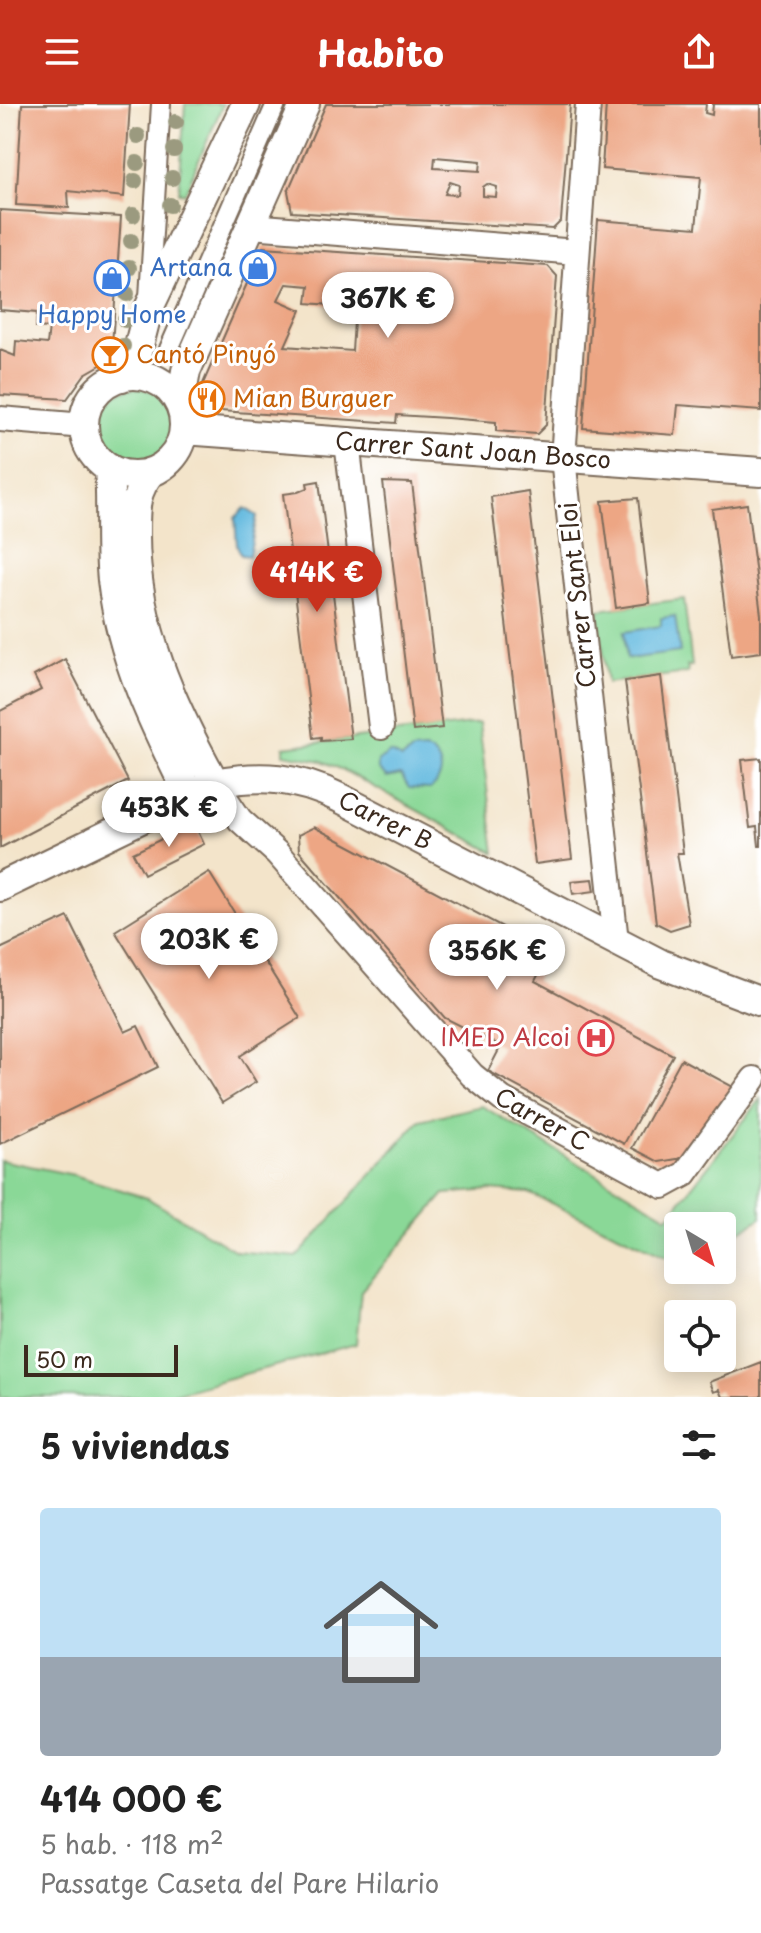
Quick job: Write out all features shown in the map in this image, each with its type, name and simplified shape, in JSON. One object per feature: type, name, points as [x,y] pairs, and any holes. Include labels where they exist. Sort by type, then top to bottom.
[{"type":"street","points":[[122,377],[138,349],[148,310],[161,104]]},
{"type":"street","points":[[148,310],[246,104]]},
{"type":"street","points":[[169,349],[276,104]]},
{"type":"street","points":[[215,783],[164,683],[144,614],[136,567],[137,489],[151,472],[174,456],[182,418],[186,371],[305,104]]},
{"type":"street","name":"Carrer Sant Eloi","points":[[588,104],[563,458],[616,941]]},
{"type":"street","points":[[251,226],[577,252]]},
{"type":"street","points":[[151,472],[137,475],[109,469],[91,451],[85,426],[91,401],[110,382],[122,377],[145,377],[166,387],[182,418]]},
{"type":"street","name":"Carrer Sant Joan Bosco","points":[[182,418],[347,442],[761,472]]},
{"type":"street","points":[[0,419],[85,426]]},
{"type":"street","points":[[347,442],[381,727]]},
{"type":"street","points":[[109,469],[110,560],[119,627],[146,707],[189,795]]},
{"type":"street","name":"Carrer B","points":[[0,887],[215,783],[269,776],[324,790],[616,941],[712,986],[761,1002]]},
{"type":"street","name":"Carrer C","points":[[215,783],[240,820],[277,853],[472,1075],[502,1099],[663,1186],[685,1174],[754,1079]]},
{"type":"green space","points":[[185,104],[223,104],[185,193],[179,192]]},
{"type":"green space","points":[[135,388],[149,391],[162,399],[170,412],[173,426],[170,440],[162,453],[149,461],[135,464],[121,461],[108,453],[100,440],[97,426],[100,412],[108,399],[121,391]]},
{"type":"green space","points":[[684,599],[692,666],[687,666],[688,673],[607,683],[598,610]]},
{"type":"green space","points":[[479,723],[495,853],[345,771],[322,761],[284,754],[284,747]]},
{"type":"green space","points":[[761,1099],[761,1218],[736,1234],[736,1212],[672,1212]]},
{"type":"green space","points":[[482,1106],[664,1215],[664,1255],[529,1193],[490,1190],[445,1194],[361,1291],[356,1344],[159,1397],[0,1397],[0,1160],[74,1175],[147,1198],[236,1251],[297,1257],[420,1120]]},
{"type":"water","points":[[245,508],[257,516],[249,556],[241,555],[237,545],[235,518]]},
{"type":"water","points":[[675,616],[680,652],[627,659],[624,632],[661,626],[661,618]]},
{"type":"water","points":[[412,751],[433,753],[441,767],[438,781],[430,789],[409,788],[401,775],[387,778],[378,769],[378,761],[390,753],[402,759]]},
{"type":"building","points":[[22,104],[130,104],[124,197],[68,191],[69,208],[16,205]]},
{"type":"building","points":[[326,104],[570,104],[561,221],[553,229],[292,212],[288,191]],"holes":[[[435,157],[481,161],[480,171],[434,168]],[[450,182],[459,185],[458,195],[445,194]],[[487,184],[497,187],[496,197],[483,196],[483,187]]]},
{"type":"building","points":[[606,104],[706,104],[705,113],[712,115],[713,104],[761,104],[761,411],[678,405],[675,435],[583,428],[598,220],[696,228],[701,177],[602,169]]},
{"type":"building","points":[[0,210],[121,217],[111,359],[85,374],[67,399],[0,395],[0,350],[15,356],[16,341],[47,344],[49,328],[36,327],[37,313],[0,310]]},
{"type":"building","points":[[263,247],[548,266],[557,276],[546,425],[537,434],[496,431],[496,422],[447,418],[397,415],[396,423],[205,410],[198,395]],"holes":[[[286,284],[309,286],[307,303],[355,307],[352,351],[285,346],[301,310],[278,300]]]},
{"type":"building","points":[[319,481],[351,739],[321,741],[321,737],[313,738],[283,494],[298,492],[308,488],[307,483]]},
{"type":"building","points":[[383,482],[412,483],[442,728],[413,731]]},
{"type":"building","points":[[528,491],[572,859],[535,864],[491,497]]},
{"type":"building","points":[[638,498],[650,603],[616,608],[602,501]]},
{"type":"building","points":[[747,504],[761,615],[761,652],[731,656],[712,509]]},
{"type":"building","points":[[65,659],[128,781],[0,848],[0,711],[41,690],[34,676]]},
{"type":"building","points":[[661,676],[683,853],[677,853],[689,924],[670,930],[656,923],[625,681]]},
{"type":"building","points":[[761,758],[759,846],[757,827],[750,828],[742,760]]},
{"type":"building","points":[[194,823],[204,844],[144,874],[133,853]]},
{"type":"building","points":[[314,827],[550,952],[535,981],[673,1055],[624,1144],[488,1071],[501,1046],[445,1018],[299,851],[298,835]]},
{"type":"building","points":[[209,872],[300,1018],[240,1056],[256,1082],[222,1103],[115,931]]},
{"type":"building","points":[[593,879],[595,891],[573,894],[571,881]]},
{"type":"building","points":[[68,917],[125,1032],[138,1026],[158,1067],[0,1144],[0,949]]},
{"type":"building","points":[[681,1059],[737,1089],[683,1158],[659,1162],[632,1148]]},
{"type":"building","points":[[761,1362],[761,1397],[722,1397],[719,1390],[713,1392],[709,1382]]},
{"type":"place","name":"Artana","points":[[258,268]]},
{"type":"place","name":"Happy Home","points":[[112,278]]},
{"type":"place","name":"Cantó Pinyó","points":[[110,355]]},
{"type":"place","name":"Mian Burguer","points":[[207,399]]},
{"type":"place","name":"IMED Alcoi","points":[[596,1038]]}]
